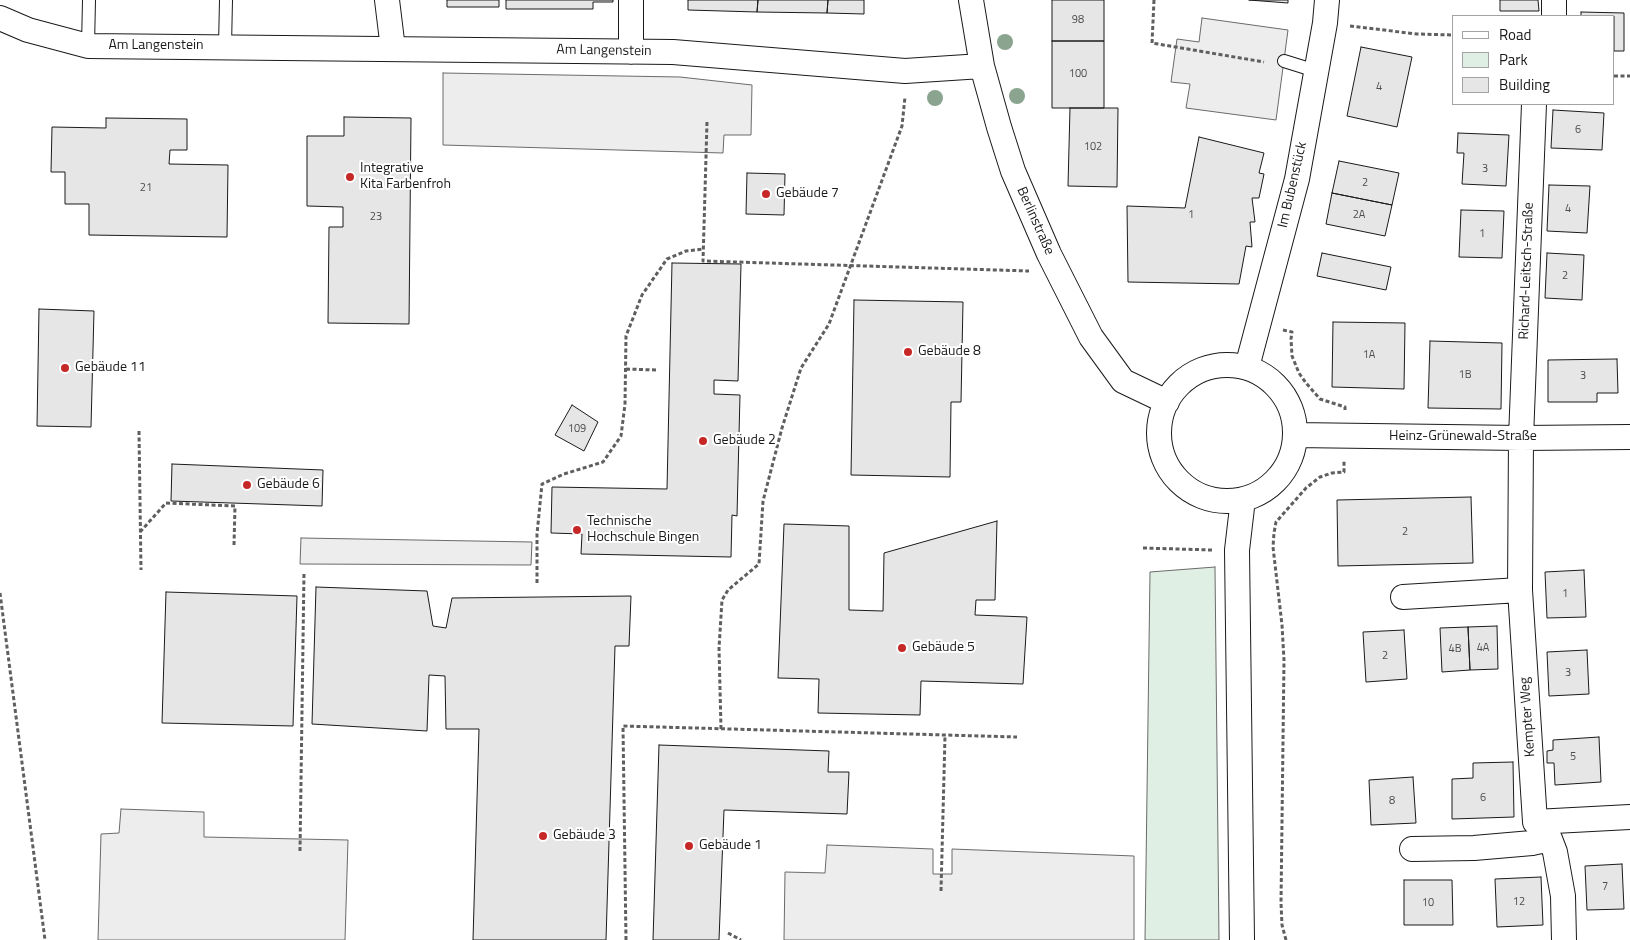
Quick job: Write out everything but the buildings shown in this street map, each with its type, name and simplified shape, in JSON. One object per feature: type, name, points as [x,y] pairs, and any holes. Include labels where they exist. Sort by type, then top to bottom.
[{"type":"street","points":[[387,0],[393,49]]},
{"type":"street","points":[[630,52],[631,0]]},
{"type":"street","name":"Berlinstraße","points":[[971,0],[982,66],[1013,171],[1058,272],[1091,337],[1123,381],[1167,402]]},
{"type":"street","points":[[1554,0],[1554,15]]},
{"type":"street","name":"Im Bubenstück","points":[[1247,367],[1297,179],[1326,11]]},
{"type":"street","name":"Am Langenstein","points":[[0,18],[28,30],[88,46],[673,52],[905,71],[982,66]]},
{"type":"street","name":"Richard-Leitsch-Straße","points":[[1520,438],[1534,105]]},
{"type":"street","points":[[1229,364],[1247,367],[1267,378],[1283,393],[1292,413],[1295,435],[1291,457],[1280,476],[1263,491],[1243,499],[1222,500],[1202,496],[1184,485],[1170,470],[1161,448],[1160,425],[1167,402],[1177,386],[1192,374],[1210,367],[1229,364]]},
{"type":"street","name":"Heinz-Grünewald-Straße","points":[[1295,435],[1520,438],[1630,436]]},
{"type":"street","name":"Kempter Weg","points":[[1520,438],[1520,590],[1542,831],[1555,852],[1563,896],[1564,940]]},
{"type":"street","points":[[1242,940],[1237,550],[1243,499]]},
{"type":"street","points":[[1403,597],[1520,590]]},
{"type":"street","points":[[1412,849],[1474,848],[1532,843],[1542,831],[1630,817]]},
{"type":"lane","name":"Am Langenstein","points":[[88,46],[89,0]]},
{"type":"lane","points":[[225,46],[226,0]]},
{"type":"lane","points":[[1284,61],[1316,71]]},
{"type":"path","points":[[1154,0],[1152,43],[1268,62]]},
{"type":"path","points":[[1326,11],[1417,34],[1452,35]]},
{"type":"path","points":[[721,729],[720,648],[722,600],[728,590],[759,564],[763,501],[782,428],[801,368],[829,324],[902,126],[906,88],[905,71]]},
{"type":"path","points":[[1615,76],[1630,76]]},
{"type":"path","points":[[707,122],[703,261],[1058,272]]},
{"type":"path","points":[[537,583],[537,534],[542,484],[564,474],[603,462],[621,436],[625,404],[626,336],[642,295],[668,259],[686,251],[703,249]]},
{"type":"path","points":[[1258,323],[1292,332],[1292,356],[1299,373],[1306,383],[1320,399],[1345,407],[1344,472],[1332,473],[1320,478],[1306,488],[1276,522],[1274,532],[1273,547],[1284,660],[1281,903],[1282,925],[1286,940]]},
{"type":"path","points":[[626,369],[657,370]]},
{"type":"path","points":[[139,431],[141,570]]},
{"type":"path","points":[[140,532],[166,503],[234,506],[234,545]]},
{"type":"path","points":[[1143,548],[1237,550],[1273,547]]},
{"type":"path","points":[[300,851],[304,572]]},
{"type":"path","points":[[0,594],[1,622],[45,940]]},
{"type":"path","points":[[626,940],[623,726],[1017,738]]},
{"type":"path","points":[[941,891],[945,736]]},
{"type":"path","points":[[728,933],[741,940]]},
{"type":"green space","points":[[1215,567],[1219,940],[1145,940],[1150,572]]},
{"type":"shaded area","points":[[1202,18],[1288,30],[1276,120],[1186,108],[1190,84],[1171,82],[1177,39],[1199,42]]},
{"type":"shaded area","points":[[443,73],[680,77],[752,85],[751,135],[724,135],[723,153],[443,145]]},
{"type":"shaded area","points":[[301,538],[532,542],[531,565],[300,564]]},
{"type":"shaded area","points":[[121,809],[204,812],[204,837],[348,840],[345,940],[98,940],[101,834],[119,833]]},
{"type":"shaded area","points":[[827,845],[933,849],[933,874],[952,874],[952,849],[1134,856],[1134,940],[784,940],[785,872],[825,873]]},
{"type":"place","name":"Integrative Kita Farbenfroh","points":[[350,177]]},
{"type":"place","name":"Gebäude 7","points":[[766,194]]},
{"type":"place","name":"Gebäude 8","points":[[908,352]]},
{"type":"place","name":"Gebäude 11","points":[[65,368]]},
{"type":"place","name":"Gebäude 2","points":[[703,441]]},
{"type":"place","name":"Gebäude 6","points":[[247,485]]},
{"type":"place","name":"Technische Hochschule Bingen","points":[[577,530]]},
{"type":"place","name":"Gebäude 5","points":[[902,648]]},
{"type":"place","name":"Gebäude 3","points":[[543,836]]},
{"type":"place","name":"Gebäude 1","points":[[689,846]]}]
